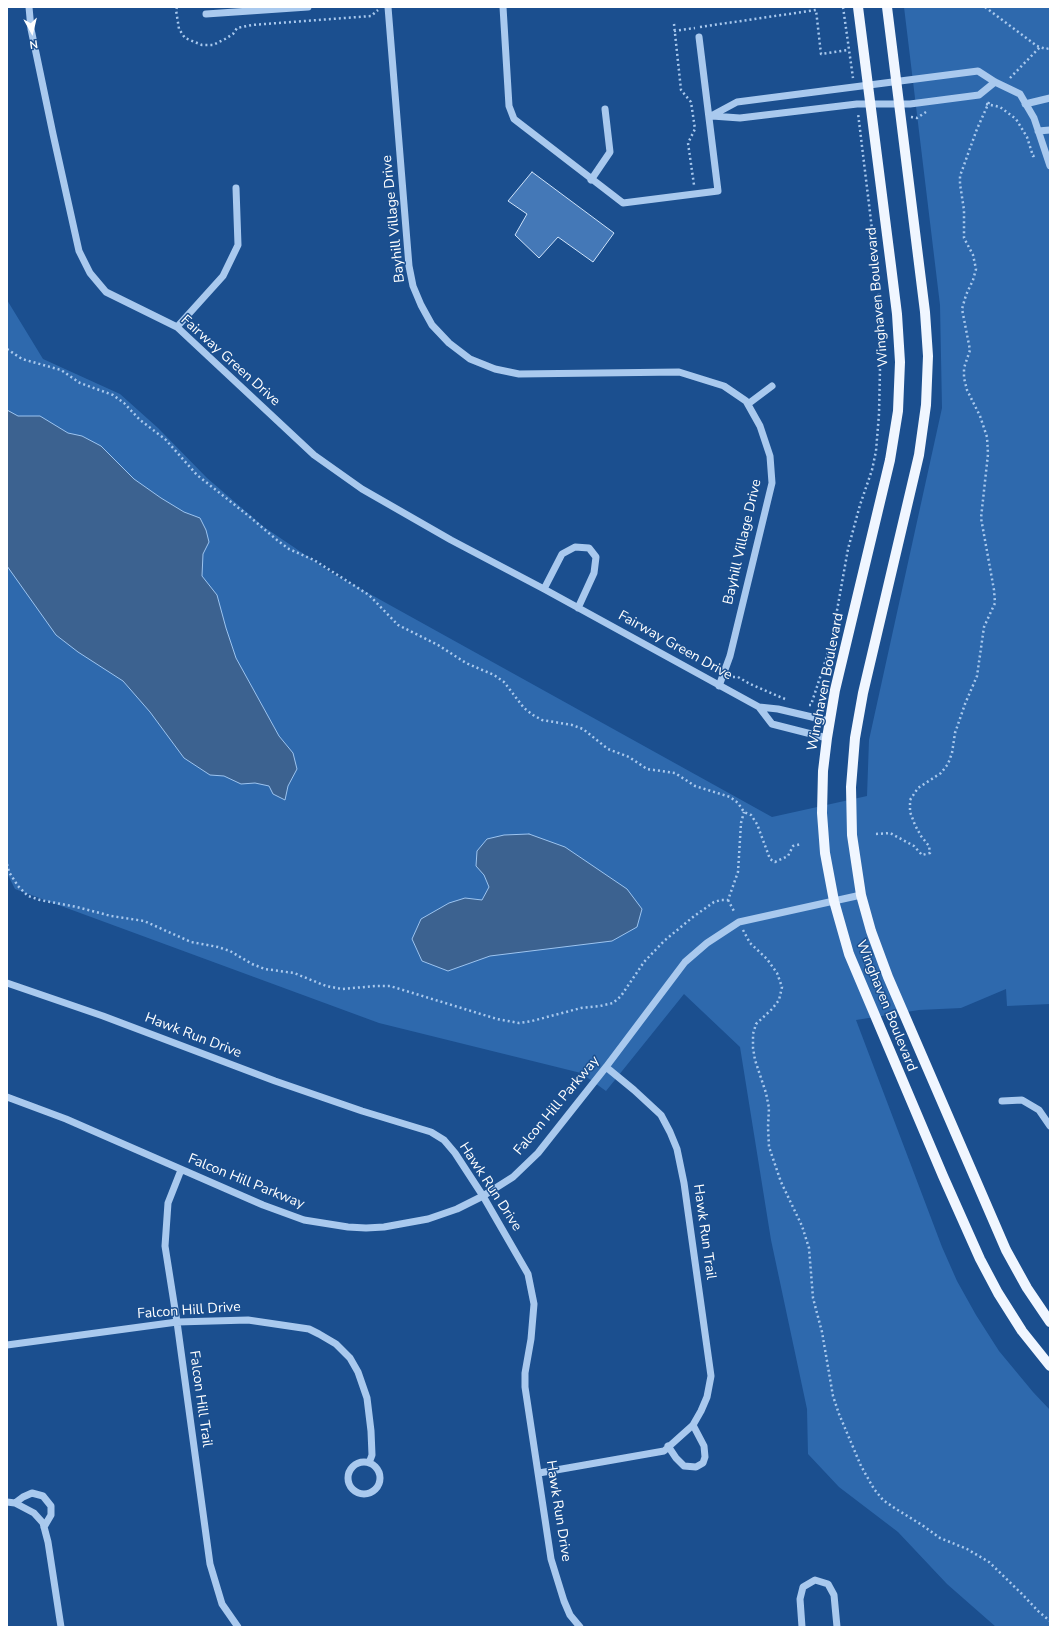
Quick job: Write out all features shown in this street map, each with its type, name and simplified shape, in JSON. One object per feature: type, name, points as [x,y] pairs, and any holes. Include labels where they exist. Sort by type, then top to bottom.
[{"type":"main road","name":"Winghaven Boulevard","points":[[858,7],[897,314],[900,362],[898,412],[890,460],[829,721],[823,771],[822,813],[826,853],[834,902],[841,930],[859,980],[980,1259],[998,1293],[1022,1331],[1048,1361]]},
{"type":"main road","name":"Winghaven Boulevard","points":[[887,7],[925,312],[928,356],[926,405],[919,454],[863,694],[855,738],[851,787],[852,829],[861,895],[871,931],[888,977],[1006,1250],[1027,1288],[1050,1322]]},
{"type":"street","name":"Fairway Green Drive","points":[[29,7],[31,29],[79,251],[90,274],[106,292],[177,327],[314,455],[369,492],[451,540],[544,588],[759,707],[778,709],[829,721]]},
{"type":"street","points":[[206,14],[308,7]]},
{"type":"street","name":"Bayhill Village Drive","points":[[388,7],[409,266],[413,286],[432,325],[449,343],[470,359],[495,369],[519,374],[679,372],[724,386],[748,404],[760,426],[770,456],[772,483],[730,656],[719,686]]},
{"type":"street","points":[[502,7],[509,106],[514,119],[591,180],[623,203],[718,191],[710,116],[699,37]]},
{"type":"street","points":[[710,116],[737,102],[978,71],[995,82],[1020,94],[1034,118],[1050,166]]},
{"type":"street","points":[[710,116],[740,118],[857,104],[910,104],[979,95],[995,82]]},
{"type":"street","points":[[1025,104],[1050,98]]},
{"type":"street","points":[[591,180],[610,152],[605,109]]},
{"type":"street","points":[[1038,132],[1050,130]]},
{"type":"street","points":[[177,327],[223,276],[238,245],[236,188]]},
{"type":"street","points":[[748,404],[772,386]]},
{"type":"street","points":[[544,588],[562,554],[575,547],[589,548],[596,557],[594,573],[578,608]]},
{"type":"street","name":"Fairway Green Drive","points":[[759,707],[772,724],[827,738]]},
{"type":"street","name":"Falcon Hill Parkway","points":[[7,1097],[66,1119],[263,1205],[304,1220],[348,1227],[366,1228],[384,1227],[428,1219],[457,1209],[483,1196],[513,1177],[538,1153],[606,1067],[685,962],[706,943],[739,922],[861,895]]},
{"type":"street","name":"Hawk Run Drive","points":[[7,983],[103,1016],[275,1081],[362,1111],[431,1132],[444,1140],[455,1153],[483,1196],[528,1274],[534,1304],[524,1373],[525,1387],[551,1559],[564,1601],[570,1615],[580,1627]]},
{"type":"street","name":"Hawk Run Trail","points":[[539,1473],[664,1451],[693,1425],[707,1397],[711,1376],[684,1183],[677,1149],[661,1115],[606,1067]]},
{"type":"street","points":[[1002,1101],[1022,1100],[1039,1110],[1050,1126]]},
{"type":"street","name":"Falcon Hill Trail","points":[[181,1170],[168,1203],[165,1223],[165,1246],[177,1322],[210,1564],[222,1604],[238,1627]]},
{"type":"street","name":"Falcon Hill Drive","points":[[7,1344],[177,1322],[248,1320],[309,1329],[336,1344],[350,1358],[358,1372],[367,1398],[371,1431],[372,1455],[369,1463]]},
{"type":"street","points":[[668,1446],[676,1458],[684,1466],[696,1467],[703,1463],[705,1457],[704,1446],[693,1425]]},
{"type":"street","points":[[357,1463],[369,1463],[377,1469],[380,1474],[379,1484],[372,1493],[356,1493],[349,1486],[347,1481],[349,1470],[357,1463]]},
{"type":"street","points":[[15,1503],[32,1493],[43,1496],[51,1506],[51,1516],[44,1526]]},
{"type":"street","points":[[7,1502],[15,1503],[34,1513],[44,1526],[48,1542],[61,1627]]},
{"type":"street","points":[[802,1627],[800,1599],[803,1586],[815,1580],[828,1584],[834,1595],[836,1627]]},
{"type":"path","points":[[177,7],[176,10],[179,29],[185,38],[193,42],[208,45],[213,45],[225,39],[233,34],[237,28],[252,25],[371,16],[382,7]]},
{"type":"path","points":[[843,7],[854,87]]},
{"type":"path","points":[[985,7],[1024,37],[1040,47],[1046,49],[1050,48]]},
{"type":"path","points":[[674,31],[816,10],[821,54],[848,50]]},
{"type":"path","points":[[674,24],[682,90],[691,102],[695,129],[688,143],[695,186]]},
{"type":"path","points":[[876,834],[890,833],[914,846],[922,855],[930,853],[929,846],[921,836],[910,812],[910,800],[918,788],[941,773],[948,764],[952,753],[955,733],[964,704],[976,676],[984,627],[995,603],[981,518],[988,454],[987,437],[980,416],[967,390],[964,378],[964,368],[970,350],[962,309],[976,269],[973,255],[964,238],[964,210],[960,184],[964,165],[988,104],[1040,47]]},
{"type":"path","points":[[805,706],[811,705],[831,644],[848,549],[860,505],[872,470],[876,451],[879,414],[880,368],[878,279],[857,104]]},
{"type":"path","points":[[910,104],[911,117],[917,118],[931,111]]},
{"type":"path","points":[[980,104],[1000,107],[1016,119],[1027,137],[1033,156],[1046,151]]},
{"type":"path","points":[[7,348],[22,359],[60,370],[80,383],[114,396],[124,403],[140,420],[171,445],[197,475],[250,516],[277,540],[289,549],[314,560],[369,595],[398,626],[438,645],[466,663],[504,682],[524,708],[533,715],[542,720],[572,725],[583,729],[608,749],[630,757],[647,769],[675,773],[695,786],[730,797],[744,812],[751,815],[757,824],[770,859],[775,862],[788,856],[793,846],[800,844]]},
{"type":"path","points":[[723,676],[738,677],[750,684],[792,702]]},
{"type":"path","points":[[728,900],[738,872],[741,823],[744,812]]},
{"type":"path","points":[[7,864],[9,872],[18,886],[28,896],[40,900],[77,906],[111,916],[144,921],[190,942],[218,947],[230,951],[252,964],[265,969],[294,973],[326,986],[342,989],[390,986],[497,1019],[518,1023],[532,1021],[581,1008],[613,1003],[621,996],[644,962],[664,941],[714,902],[728,900],[732,904],[750,943],[767,959],[777,973],[782,987],[780,1000],[756,1024],[754,1034],[753,1048],[755,1060],[766,1093],[769,1108],[769,1148],[781,1182],[802,1226],[809,1248],[813,1298],[822,1332],[833,1396],[861,1466],[874,1489],[884,1500],[940,1538],[967,1549],[989,1562],[1050,1621]]},
{"type":"shaded area","points":[[904,7],[1050,7],[1050,1004],[1007,1006],[1006,989],[961,1008],[919,1010],[856,1020],[942,1247],[957,1281],[976,1315],[999,1351],[1050,1410],[1050,1627],[996,1627],[947,1584],[898,1532],[839,1487],[808,1454],[807,1409],[771,1240],[740,1047],[684,994],[606,1091],[581,1073],[379,1023],[15,889],[7,873],[7,300],[43,359],[120,394],[158,428],[207,478],[264,527],[332,573],[772,817],[867,796],[869,740],[942,408],[940,305]]},
{"type":"shaded area","points":[[7,410],[18,416],[40,416],[68,433],[82,436],[101,446],[134,479],[184,512],[200,518],[206,530],[209,542],[203,554],[202,576],[217,595],[236,658],[279,736],[293,753],[297,769],[288,786],[285,800],[273,794],[269,786],[255,783],[241,784],[224,776],[210,775],[184,758],[150,712],[123,681],[78,652],[56,635],[7,566]]},
{"type":"shaded area","points":[[529,834],[565,847],[627,889],[642,909],[637,927],[612,941],[490,956],[448,971],[422,961],[412,939],[421,919],[449,903],[465,898],[482,900],[489,887],[484,875],[476,866],[477,851],[487,839],[504,835]]},
{"type":"building","points":[[532,172],[614,233],[593,262],[558,237],[539,258],[515,235],[527,214],[508,201]]}]
